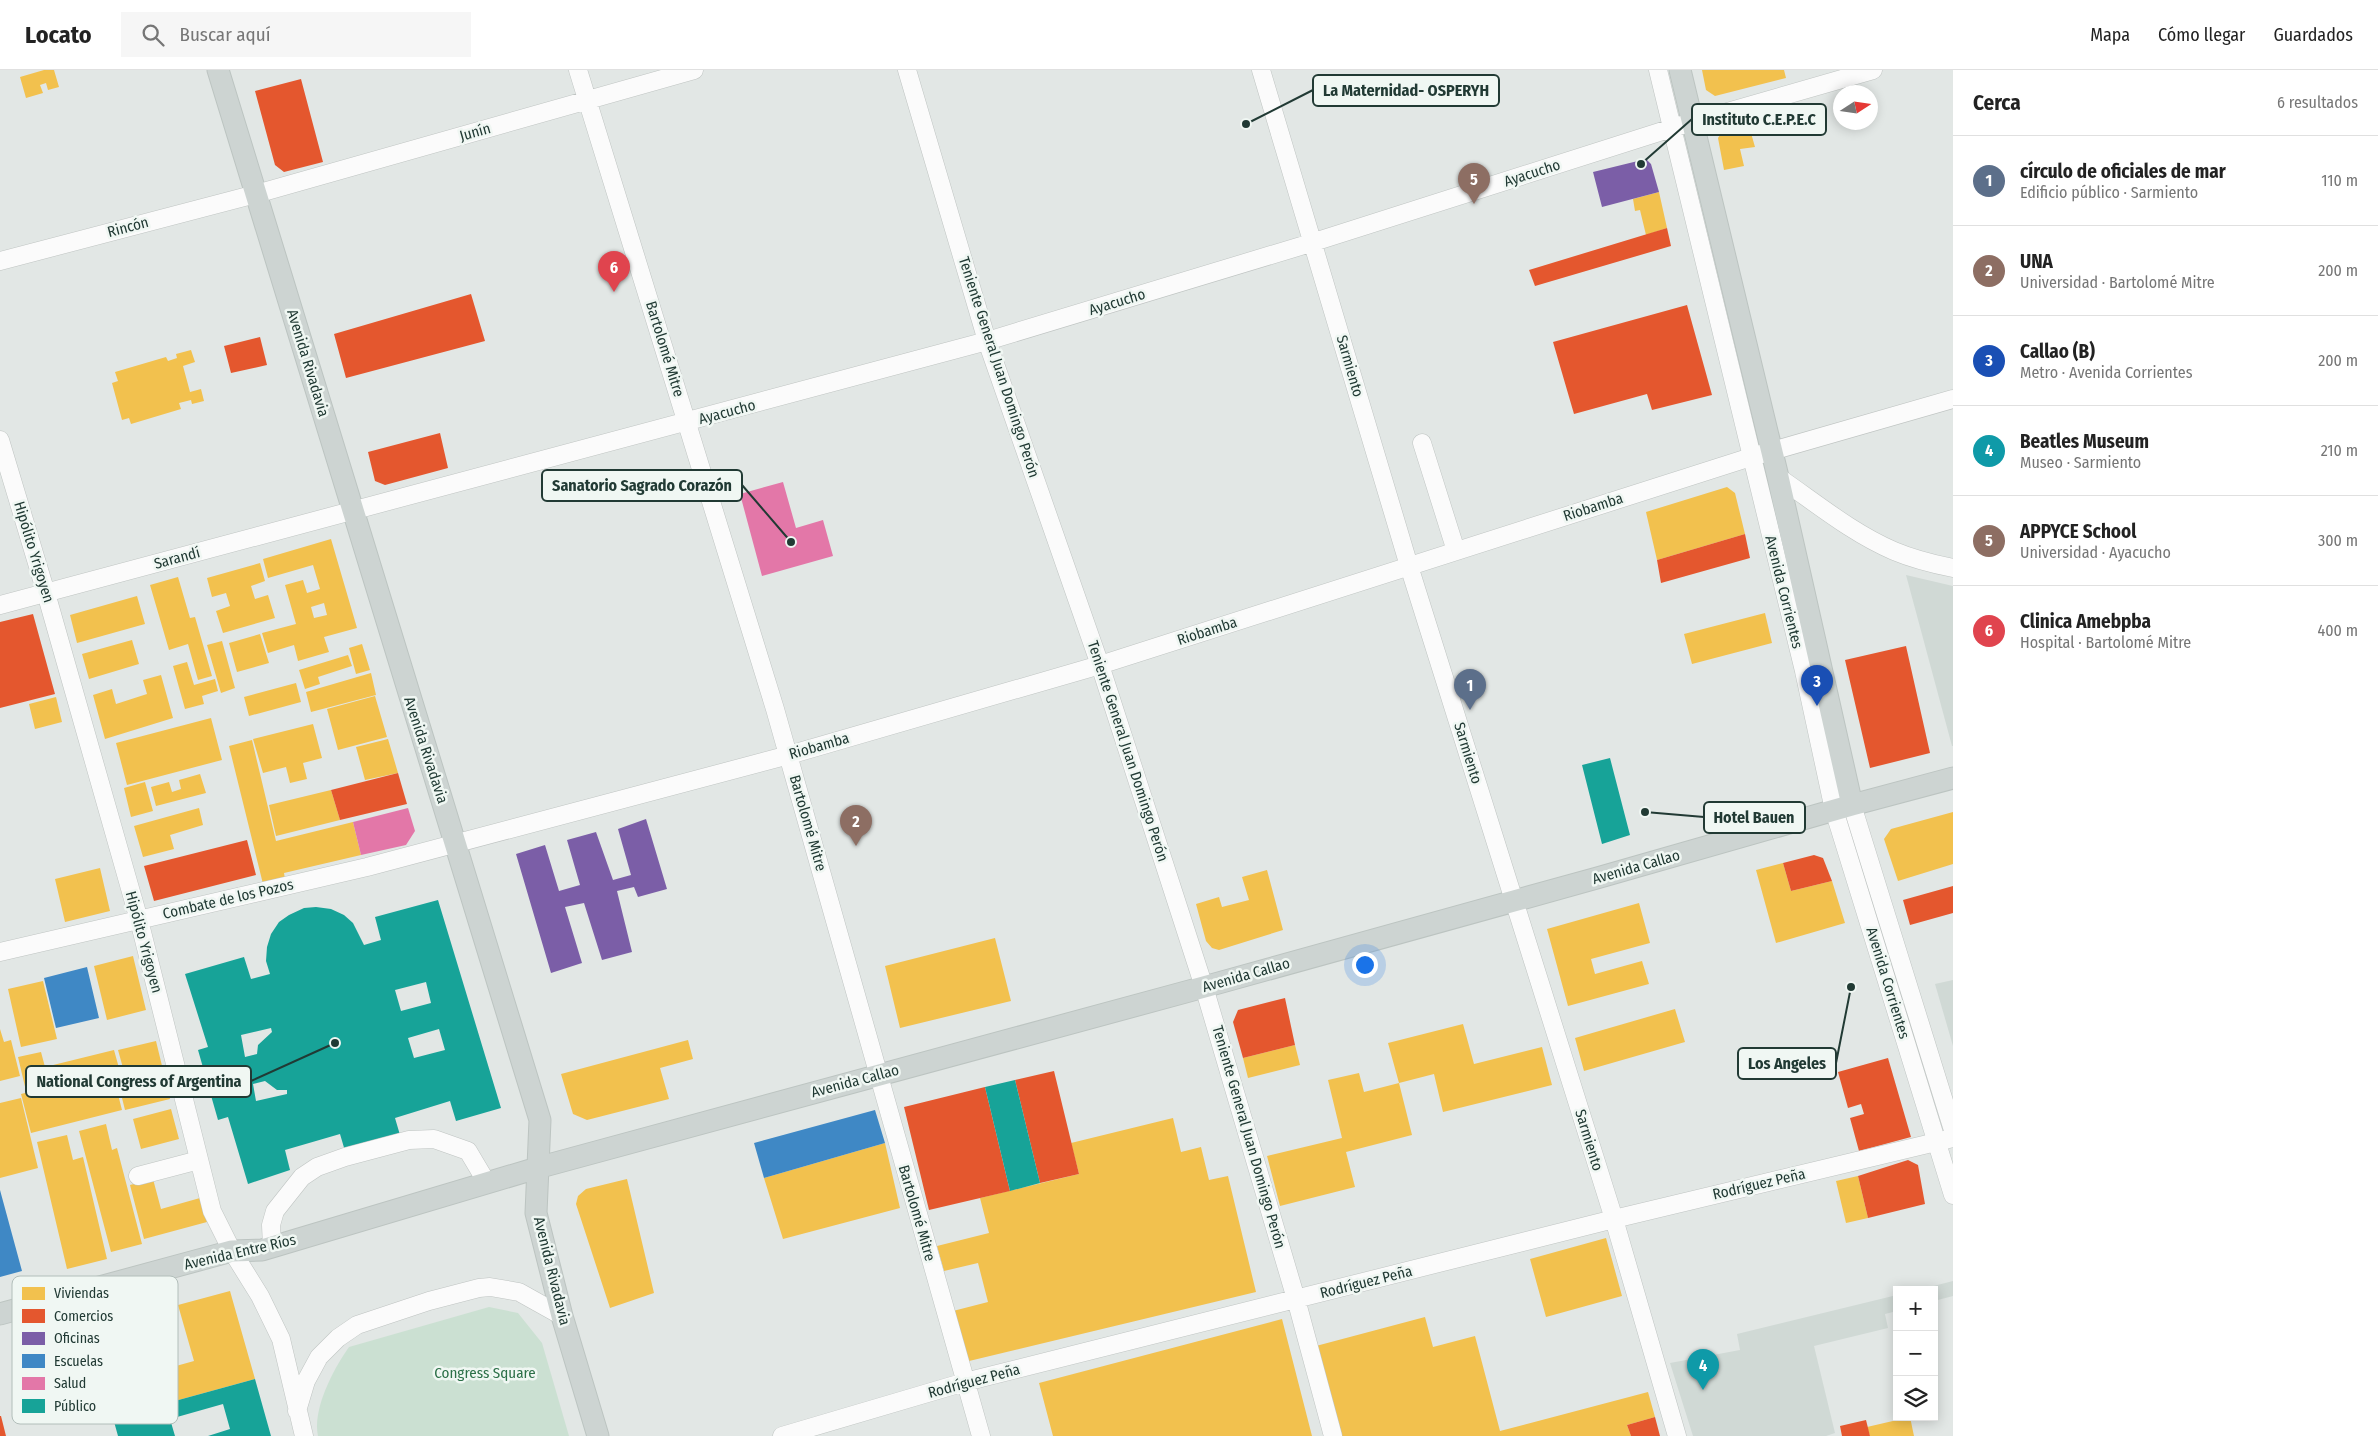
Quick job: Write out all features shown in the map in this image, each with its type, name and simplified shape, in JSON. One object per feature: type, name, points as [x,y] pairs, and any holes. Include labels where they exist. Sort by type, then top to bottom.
[{"type":"main road","name":"Avenida Rivadavia","points":[[218,70],[354,510],[400,670],[540,1120],[536,1214],[562,1316],[598,1436]]},
{"type":"main road","name":"Avenida Corrientes","points":[[1680,70],[1778,477],[1843,807]]},
{"type":"main road","name":"Avenida Callao","points":[[537,1168],[1204,987],[1843,807],[1953,778]]},
{"type":"main road","name":"Avenida Entre Ríos","points":[[142,1276],[232,1252],[262,1250],[537,1168]]},
{"type":"street","name":"Bartolomé Mitre","points":[[578,70],[688,422],[789,755],[981,1436]]},
{"type":"street","name":"Junín","points":[[256,194],[694,70]]},
{"type":"street","name":"Teniente General Juan Domingo Perón","points":[[907,70],[987,341],[1100,665],[1204,987],[1296,1299],[1334,1436]]},
{"type":"street","name":"Sarmiento","points":[[1261,70],[1314,242],[1409,566],[1614,1219],[1678,1436]]},
{"type":"street","name":"Avenida Corrientes","points":[[1658,70],[1804,671],[1843,807],[1945,1140],[1953,1196]]},
{"type":"street","name":"Ayacucho","points":[[354,510],[987,341],[1314,242],[1672,128],[1873,70]]},
{"type":"street","name":"Rincón","points":[[0,261],[256,194]]},
{"type":"street","name":"Riobamba","points":[[455,844],[789,755],[1100,665],[1751,456],[1953,398]]},
{"type":"street","name":"Hipólito Yrigoyen","points":[[0,440],[139,920],[212,1211],[232,1252],[260,1296],[281,1340],[296,1411],[304,1436]]},
{"type":"street","points":[[1422,443],[1456,551]]},
{"type":"street","points":[[1778,477],[1862,535],[1894,551],[1921,561],[1953,568]]},
{"type":"street","name":"Sarandí","points":[[0,605],[354,510]]},
{"type":"street","name":"Avenida Corrientes","points":[[1843,807],[1953,1130]]},
{"type":"street","name":"Combate de los Pozos","points":[[0,952],[455,844]]},
{"type":"street","points":[[272,1247],[271,1225],[275,1211],[302,1177],[317,1167],[346,1157],[409,1140],[434,1138],[468,1151],[487,1183]]},
{"type":"street","name":"Rodríguez Peña","points":[[782,1436],[965,1382],[1614,1219],[1945,1140]]},
{"type":"street","points":[[138,1176],[199,1160]]},
{"type":"street","points":[[296,1411],[306,1381],[319,1358],[338,1338],[357,1325],[429,1301],[490,1287],[519,1292],[562,1316]]},
{"type":"shaded area","points":[[1906,575],[1953,586],[1953,746],[1952,746]]},
{"type":"shaded area","points":[[1953,980],[1953,1046],[1935,984]]},
{"type":"shaded area","points":[[1953,1281],[1953,1296],[1938,1300],[1938,1286],[1934,1286]]},
{"type":"shaded area","points":[[1893,1296],[1893,1312],[1885,1314],[1888,1328],[1814,1346],[1835,1433],[1826,1436],[1693,1436],[1670,1363],[1740,1350],[1737,1334]]},
{"type":"green space","name":"Congress Square","points":[[489,1307],[518,1313],[542,1343],[569,1436],[318,1436],[317,1425],[321,1402],[331,1377],[349,1347]]},
{"type":"building: Viviendas","points":[[44,70],[54,70],[59,87],[48,90],[46,83],[40,85],[43,93],[26,98],[20,77]]},
{"type":"building: Viviendas","points":[[1702,70],[1784,70],[1786,78],[1715,96],[1706,90]]},
{"type":"building: Viviendas","points":[[1749,126],[1755,147],[1740,149],[1744,166],[1724,170],[1718,138],[1722,132]]},
{"type":"building: Viviendas","points":[[1659,192],[1667,228],[1646,235],[1640,210],[1635,211],[1633,199]]},
{"type":"building: Viviendas","points":[[191,350],[195,362],[183,366],[190,392],[201,389],[204,401],[192,404],[191,400],[179,403],[181,409],[131,424],[129,418],[122,420],[112,383],[118,381],[115,372],[166,357],[168,361],[177,358],[176,354]]},
{"type":"building: Viviendas","points":[[1727,487],[1735,493],[1745,534],[1657,560],[1646,512]]},
{"type":"building: Viviendas","points":[[331,539],[357,628],[324,637],[329,652],[298,661],[294,645],[268,653],[262,633],[296,624],[285,585],[303,580],[307,593],[320,589],[313,565],[268,578],[263,559]],"holes":[[[324,603],[327,615],[314,618],[311,607]]]},
{"type":"building: Viviendas","points":[[260,563],[265,581],[251,586],[255,599],[268,595],[275,618],[223,633],[216,611],[230,606],[226,593],[212,597],[207,578]]},
{"type":"building: Viviendas","points":[[178,577],[190,618],[195,617],[212,676],[198,680],[188,644],[169,650],[150,585]]},
{"type":"building: Viviendas","points":[[137,596],[145,624],[77,643],[70,615]]},
{"type":"building: Viviendas","points":[[1765,613],[1772,643],[1692,664],[1684,634]]},
{"type":"building: Viviendas","points":[[260,634],[269,663],[237,672],[229,643]]},
{"type":"building: Viviendas","points":[[132,640],[139,664],[89,679],[82,654]]},
{"type":"building: Viviendas","points":[[222,641],[235,688],[221,693],[207,645]]},
{"type":"building: Viviendas","points":[[362,644],[370,670],[356,674],[349,648]]},
{"type":"building: Viviendas","points":[[348,655],[352,666],[318,677],[320,684],[305,689],[299,670]]},
{"type":"building: Viviendas","points":[[187,662],[194,685],[215,679],[218,691],[202,696],[204,704],[185,709],[173,666]]},
{"type":"building: Viviendas","points":[[371,673],[376,695],[311,712],[306,692]]},
{"type":"building: Viviendas","points":[[161,675],[173,718],[105,739],[93,695],[112,689],[116,704],[147,694],[143,680]]},
{"type":"building: Viviendas","points":[[296,683],[301,702],[249,716],[244,697]]},
{"type":"building: Viviendas","points":[[375,696],[387,737],[338,750],[327,709]]},
{"type":"building: Viviendas","points":[[56,697],[62,722],[35,729],[29,704]]},
{"type":"building: Viviendas","points":[[211,718],[222,760],[127,785],[116,743]]},
{"type":"building: Viviendas","points":[[313,724],[322,758],[303,763],[307,779],[290,783],[286,767],[263,773],[253,739]]},
{"type":"building: Viviendas","points":[[388,739],[398,773],[365,780],[356,747]]},
{"type":"building: Viviendas","points":[[252,740],[276,841],[353,822],[361,855],[284,873],[285,879],[263,884],[229,746]]},
{"type":"building: Viviendas","points":[[200,774],[206,793],[156,806],[151,787],[169,782],[172,792],[181,789],[179,780]]},
{"type":"building: Viviendas","points":[[145,782],[153,811],[131,817],[124,788]]},
{"type":"building: Viviendas","points":[[331,790],[340,820],[276,836],[269,805]]},
{"type":"building: Viviendas","points":[[199,808],[203,825],[170,835],[174,849],[143,857],[134,826]]},
{"type":"building: Viviendas","points":[[1953,812],[1953,864],[1898,881],[1884,839],[1891,829]]},
{"type":"building: Viviendas","points":[[1783,863],[1791,891],[1832,881],[1845,923],[1776,943],[1756,870]]},
{"type":"building: Viviendas","points":[[100,868],[110,911],[65,922],[55,879]]},
{"type":"building: Viviendas","points":[[1267,870],[1283,930],[1219,950],[1212,948],[1206,941],[1196,904],[1219,897],[1222,907],[1249,900],[1242,877]]},
{"type":"building: Viviendas","points":[[1639,903],[1650,943],[1591,959],[1595,974],[1642,961],[1649,984],[1568,1006],[1547,929]]},
{"type":"building: Viviendas","points":[[995,938],[1011,1001],[900,1028],[885,966]]},
{"type":"building: Viviendas","points":[[133,956],[146,1010],[107,1020],[94,966]]},
{"type":"building: Viviendas","points":[[43,981],[57,1039],[21,1047],[8,989]]},
{"type":"building: Viviendas","points":[[1675,1009],[1685,1042],[1584,1071],[1575,1038]]},
{"type":"building: Viviendas","points":[[1463,1024],[1474,1064],[1542,1047],[1552,1085],[1443,1112],[1434,1074],[1399,1083],[1388,1043]]},
{"type":"building: Viviendas","points":[[0,1029],[4,1042],[11,1040],[20,1076],[0,1081]]},
{"type":"building: Viviendas","points":[[688,1040],[693,1059],[660,1068],[669,1099],[587,1120],[573,1114],[561,1074]]},
{"type":"building: Viviendas","points":[[156,1041],[170,1099],[125,1110],[115,1070],[123,1068],[118,1050]]},
{"type":"building: Viviendas","points":[[1295,1045],[1300,1065],[1248,1078],[1243,1058]]},
{"type":"building: Viviendas","points":[[114,1050],[119,1068],[26,1091],[18,1057],[41,1052],[45,1067]]},
{"type":"building: Viviendas","points":[[112,1071],[122,1110],[31,1133],[21,1094]]},
{"type":"building: Viviendas","points":[[1359,1073],[1364,1092],[1399,1083],[1412,1135],[1346,1152],[1355,1187],[1280,1206],[1267,1156],[1342,1138],[1328,1080]]},
{"type":"building: Viviendas","points":[[21,1098],[38,1168],[0,1178],[0,1103]]},
{"type":"building: Viviendas","points":[[171,1109],[179,1139],[141,1149],[133,1119]]},
{"type":"building: Viviendas","points":[[1173,1118],[1181,1152],[1201,1147],[1209,1180],[1228,1176],[1256,1292],[965,1362],[953,1311],[988,1302],[978,1263],[944,1271],[937,1246],[989,1233],[980,1198],[1079,1174],[1071,1143]]},
{"type":"building: Viviendas","points":[[106,1124],[112,1150],[117,1148],[142,1244],[111,1252],[79,1131]]},
{"type":"building: Viviendas","points":[[67,1135],[73,1160],[83,1157],[107,1259],[67,1269],[37,1142]]},
{"type":"building: Viviendas","points":[[885,1143],[900,1208],[783,1239],[764,1178]]},
{"type":"building: Viviendas","points":[[1858,1176],[1868,1218],[1846,1223],[1836,1181]]},
{"type":"building: Viviendas","points":[[153,1179],[161,1209],[200,1198],[207,1222],[144,1239],[130,1185]]},
{"type":"building: Viviendas","points":[[627,1179],[654,1293],[610,1308],[576,1204],[578,1196],[586,1189]]},
{"type":"building: Viviendas","points":[[1606,1238],[1622,1296],[1546,1317],[1530,1259]]},
{"type":"building: Viviendas","points":[[230,1291],[255,1379],[178,1400],[178,1365],[194,1361],[178,1305]]},
{"type":"building: Viviendas","points":[[1425,1317],[1433,1347],[1475,1336],[1500,1431],[1648,1392],[1655,1417],[1627,1425],[1631,1436],[1341,1436],[1316,1346]]},
{"type":"building: Viviendas","points":[[1282,1319],[1312,1436],[1053,1436],[1039,1383]]},
{"type":"building: Viviendas","points":[[1893,1421],[1911,1421],[1914,1436],[1870,1436],[1867,1427]]},
{"type":"building: Comercios","points":[[301,79],[323,162],[284,172],[275,165],[255,91]]},
{"type":"building: Comercios","points":[[1667,228],[1671,246],[1535,286],[1529,270]]},
{"type":"building: Comercios","points":[[471,294],[485,341],[346,378],[334,334]]},
{"type":"building: Comercios","points":[[1687,305],[1712,395],[1652,410],[1647,394],[1574,414],[1553,342]]},
{"type":"building: Comercios","points":[[260,337],[267,365],[231,373],[224,346]]},
{"type":"building: Comercios","points":[[440,433],[448,468],[385,485],[375,481],[368,452]]},
{"type":"building: Comercios","points":[[1745,534],[1750,558],[1661,583],[1657,560]]},
{"type":"building: Comercios","points":[[33,614],[55,694],[0,708],[0,622]]},
{"type":"building: Comercios","points":[[1906,646],[1930,753],[1870,768],[1845,660]]},
{"type":"building: Comercios","points":[[398,773],[407,804],[340,820],[331,790]]},
{"type":"building: Comercios","points":[[247,840],[256,875],[154,901],[144,866]]},
{"type":"building: Comercios","points":[[1814,855],[1823,858],[1832,881],[1791,891],[1783,863]]},
{"type":"building: Comercios","points":[[1953,886],[1953,913],[1910,925],[1903,900]]},
{"type":"building: Comercios","points":[[1285,998],[1295,1045],[1243,1058],[1233,1022],[1238,1010]]},
{"type":"building: Comercios","points":[[1888,1058],[1911,1137],[1859,1151],[1850,1118],[1864,1114],[1861,1104],[1848,1108],[1838,1072]]},
{"type":"building: Comercios","points":[[1054,1071],[1079,1174],[1040,1183],[1015,1080]]},
{"type":"building: Comercios","points":[[985,1087],[1010,1191],[929,1210],[904,1107]]},
{"type":"building: Comercios","points":[[1908,1160],[1918,1165],[1925,1204],[1868,1218],[1858,1176]]},
{"type":"building: Comercios","points":[[1,1416],[6,1436],[0,1436]]},
{"type":"building: Comercios","points":[[1655,1417],[1660,1436],[1631,1436],[1627,1425]]},
{"type":"building: Comercios","points":[[1866,1420],[1870,1436],[1842,1436],[1840,1426]]},
{"type":"building: Oficinas","points":[[1646,159],[1651,164],[1659,192],[1602,207],[1593,172]]},
{"type":"building: Oficinas","points":[[646,819],[667,889],[638,897],[634,887],[617,891],[632,952],[602,960],[584,903],[565,907],[582,963],[551,973],[516,854],[545,845],[559,891],[580,885],[567,840],[596,832],[613,880],[631,875],[618,829]]},
{"type":"building: Escuelas","points":[[87,967],[99,1018],[56,1028],[44,978]]},
{"type":"building: Escuelas","points":[[875,1110],[885,1143],[764,1178],[754,1143]]},
{"type":"building: Escuelas","points":[[0,1190],[22,1271],[0,1277]]},
{"type":"building: Salud","points":[[783,482],[796,528],[823,520],[833,556],[762,576],[740,494]]},
{"type":"building: Salud","points":[[408,808],[415,831],[406,845],[361,855],[353,822]]},
{"type":"building: Público","points":[[1610,758],[1630,835],[1602,844],[1582,765]]},
{"type":"building: Público","points":[[438,900],[501,1108],[456,1121],[450,1101],[395,1118],[400,1135],[345,1151],[340,1134],[285,1150],[290,1170],[248,1184],[228,1117],[218,1120],[198,1050],[208,1047],[185,974],[244,957],[251,979],[270,974],[266,961],[267,947],[271,934],[279,922],[304,908],[331,909],[344,915],[353,923],[364,945],[381,940],[375,917]],"holes":[[[426,982],[431,1003],[401,1011],[395,990]],[[271,1028],[272,1032],[258,1045],[257,1054],[245,1057],[241,1035]],[[439,1029],[445,1050],[414,1058],[408,1038]],[[265,1081],[277,1090],[287,1090],[287,1094],[256,1101],[253,1084]]]},
{"type":"building: Público","points":[[1015,1080],[1040,1183],[1010,1191],[985,1087]]},
{"type":"building: Público","points":[[255,1379],[271,1436],[208,1436],[230,1429],[223,1404],[178,1417],[178,1400]]},
{"type":"building: Público","points":[[115,1424],[171,1424],[175,1436],[118,1436]]},
{"type":"place","name":"La Maternidad- OSPERYH","points":[[1246,124]]},
{"type":"place","name":"Instituto C.E.P.E.C","points":[[1641,164]]},
{"type":"place","name":"APPYCE School","points":[[1474,204]]},
{"type":"place","name":"Clinica Amebpba","points":[[614,292]]},
{"type":"place","name":"Sanatorio Sagrado Corazón","points":[[791,542]]},
{"type":"place","name":"Callao (B)","points":[[1817,706]]},
{"type":"place","name":"círculo de oficiales de mar","points":[[1470,710]]},
{"type":"place","name":"Hotel Bauen","points":[[1645,812]]},
{"type":"place","name":"UNA","points":[[856,846]]},
{"type":"place","name":"Los Angeles","points":[[1851,987]]},
{"type":"place","name":"National Congress of Argentina","points":[[335,1043]]},
{"type":"place","name":"Beatles Museum","points":[[1703,1390]]}]
